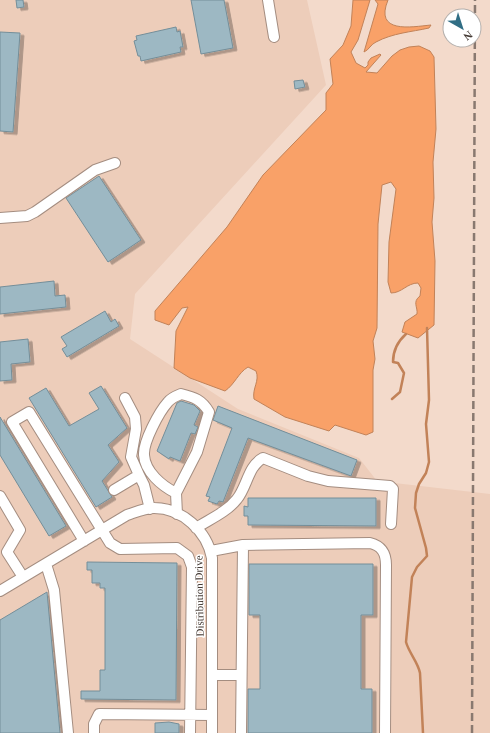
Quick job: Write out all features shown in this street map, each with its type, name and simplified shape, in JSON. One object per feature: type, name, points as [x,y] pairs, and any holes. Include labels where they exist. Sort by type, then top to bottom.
[{"type":"street","points":[[268,0],[274,37]]},
{"type":"street","points":[[0,218],[27,216],[95,170],[115,163]]},
{"type":"street","points":[[176,493],[158,481],[144,456],[145,448],[160,415],[172,398],[181,394],[201,401],[209,412],[197,452],[176,493],[177,514]]},
{"type":"street","points":[[125,398],[135,417],[136,429],[131,457],[144,485],[150,508]]},
{"type":"street","points":[[84,540],[12,422],[29,412],[98,532],[110,543],[120,549],[172,547],[181,549],[188,556],[192,574],[190,733]]},
{"type":"street","points":[[196,528],[228,508],[238,498],[252,470],[263,458],[308,476],[328,481],[390,486],[392,489],[391,524]]},
{"type":"street","points":[[114,490],[139,475]]},
{"type":"street","points":[[0,496],[20,530],[3,554],[23,577]]},
{"type":"street","name":"Distribution Drive","points":[[0,591],[127,515],[150,508],[162,509],[185,517],[196,528],[210,551],[213,601],[212,733]]},
{"type":"street","points":[[210,551],[242,545],[370,543],[376,545],[386,554],[385,733]]},
{"type":"street","points":[[241,733],[242,545]]},
{"type":"street","points":[[46,564],[54,590],[68,733]]},
{"type":"street","points":[[212,675],[241,675]]},
{"type":"street","points":[[94,733],[94,724],[99,714],[212,715]]},
{"type":"shaded area","points":[[0,0],[307,0],[326,85],[135,294],[130,339],[238,409],[359,458],[377,481],[490,494],[490,733],[0,733]]},
{"type":"shaded area","points":[[353,0],[370,0],[358,40],[351,52],[356,63],[365,68],[371,58],[380,54],[381,55],[366,72],[377,73],[392,56],[400,50],[409,47],[419,46],[430,51],[434,57],[436,129],[433,162],[434,198],[432,222],[435,261],[434,325],[418,338],[402,332],[405,322],[417,314],[416,300],[420,296],[421,288],[418,283],[414,283],[395,293],[391,293],[388,282],[389,242],[396,189],[391,182],[382,185],[378,224],[377,328],[373,341],[375,359],[373,370],[373,432],[366,435],[335,425],[329,431],[285,417],[254,399],[257,375],[256,371],[248,367],[225,391],[190,378],[174,368],[176,331],[188,307],[182,308],[169,325],[155,320],[155,311],[227,227],[263,175],[326,110],[326,93],[333,84],[330,59],[343,45],[351,26]]},
{"type":"shaded area","points":[[375,0],[388,0],[385,11],[386,19],[390,23],[405,27],[431,25],[429,28],[382,39],[374,43],[364,52],[378,4]]},
{"type":"building","points":[[16,0],[23,0],[24,7],[17,8]]},
{"type":"building","points":[[191,0],[224,0],[233,48],[201,54]]},
{"type":"building","points":[[176,27],[177,32],[180,31],[183,47],[180,47],[181,52],[141,61],[134,41],[137,40],[136,36]]},
{"type":"building","points":[[0,32],[20,33],[13,132],[0,131]]},
{"type":"building","points":[[303,80],[305,87],[295,89],[294,81]]},
{"type":"building","points":[[99,176],[141,240],[108,262],[66,198]]},
{"type":"building","points":[[54,281],[55,296],[65,295],[66,307],[0,314],[0,287]]},
{"type":"building","points":[[105,311],[111,322],[115,319],[119,326],[67,357],[62,349],[67,346],[61,337]]},
{"type":"building","points":[[28,339],[30,362],[11,364],[12,380],[0,381],[0,342]]},
{"type":"building","points":[[101,386],[127,428],[108,445],[119,462],[102,481],[112,497],[96,507],[29,398],[46,388],[69,426],[99,409],[89,393]]},
{"type":"building","points":[[181,401],[194,405],[200,411],[194,425],[198,427],[195,434],[191,433],[180,461],[170,457],[169,459],[157,451],[177,403]]},
{"type":"building","points":[[218,406],[357,460],[351,476],[248,438],[223,502],[219,501],[217,504],[208,501],[210,497],[206,496],[232,428],[213,420]]},
{"type":"building","points":[[0,417],[66,526],[49,536],[0,455]]},
{"type":"building","points":[[248,498],[376,498],[376,526],[248,525],[248,516],[244,516],[244,506],[248,507]]},
{"type":"building","points":[[87,562],[177,563],[176,700],[81,699],[81,691],[100,691],[100,670],[105,670],[105,588],[100,588],[100,583],[92,583],[92,570],[87,570]]},
{"type":"building","points":[[249,564],[373,564],[373,615],[361,615],[361,689],[372,689],[372,733],[248,733],[248,689],[260,689],[260,615],[249,615]]},
{"type":"building","points":[[47,592],[60,733],[0,733],[0,620]]},
{"type":"building","points":[[169,722],[179,724],[179,733],[155,733],[155,723]]},
{"type":"waterway","points":[[423,733],[420,673],[406,642],[412,577],[417,567],[427,556],[415,508],[416,493],[419,484],[426,473],[429,462],[426,424],[429,400],[427,328]]},
{"type":"waterway","points":[[392,399],[400,392],[404,373],[398,363],[393,362],[394,354],[398,343],[406,334]]},
{"type":"railway","points":[[472,733],[475,0]]}]
